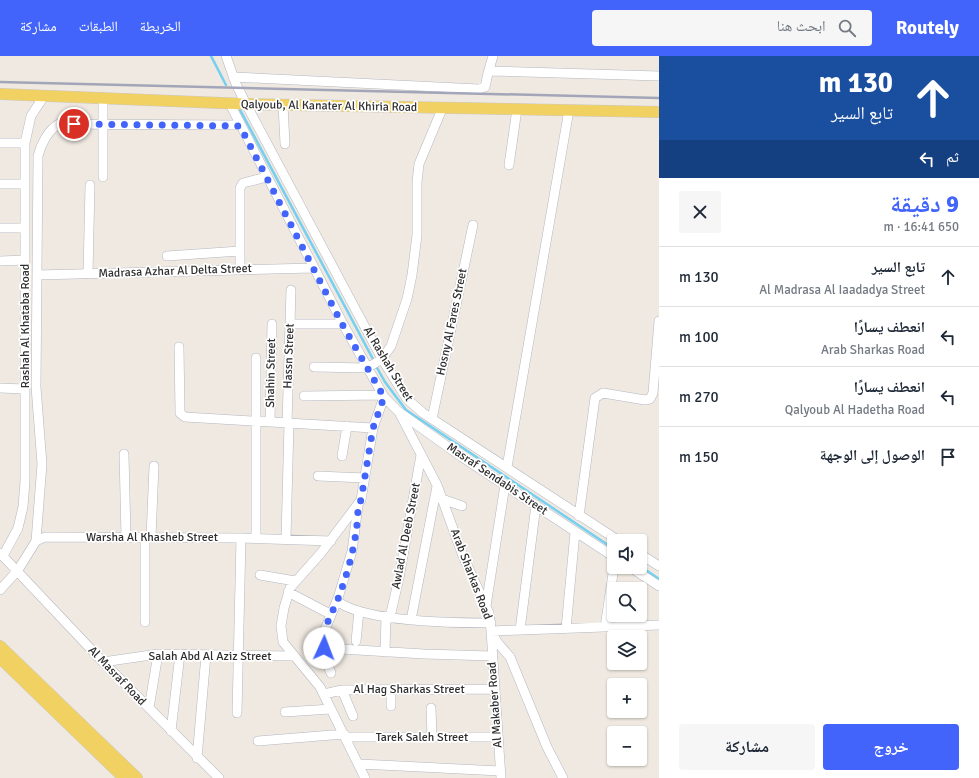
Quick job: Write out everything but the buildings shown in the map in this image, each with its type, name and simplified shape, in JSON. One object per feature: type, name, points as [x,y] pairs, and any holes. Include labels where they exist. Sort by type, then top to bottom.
[{"type":"main road","name":"Qalyoub, Al Kanater Al Khiria Road","points":[[0,94],[230,104],[659,112]]},
{"type":"main road","points":[[0,646],[137,778]]},
{"type":"main road","points":[[0,658],[124,778]]},
{"type":"street","name":"Al Rashah Street","points":[[226,56],[233,77],[246,104],[382,358],[407,400],[432,419],[608,534]]},
{"type":"street","points":[[493,56],[488,73],[659,76]]},
{"type":"street","name":"Qalyoub, Al Kanater Al Khiria Road","points":[[233,77],[480,89],[485,87],[488,73]]},
{"type":"street","name":"Rashah Al Khataba Road","points":[[1,554],[18,528],[23,496],[25,143],[31,116],[44,96]]},
{"type":"street","points":[[103,99],[103,177]]},
{"type":"street","points":[[230,104],[342,324],[383,396],[373,428],[361,500],[358,506],[295,581],[288,592],[282,618],[281,636],[283,642],[293,656],[316,682],[324,694],[360,764],[365,778]]},
{"type":"street","points":[[283,105],[285,144]]},
{"type":"street","points":[[314,367],[367,368],[382,358],[391,346],[407,299],[416,249],[419,164],[442,108]]},
{"type":"street","points":[[509,165],[517,109]]},
{"type":"street","points":[[506,467],[569,110]]},
{"type":"street","points":[[0,590],[18,570],[36,541],[42,464],[36,387],[38,156],[45,139],[59,124],[240,126]]},
{"type":"street","points":[[0,143],[25,143]]},
{"type":"street","points":[[240,269],[240,186],[245,182],[267,177]]},
{"type":"street","points":[[0,184],[25,184]]},
{"type":"street","points":[[88,274],[90,185]]},
{"type":"street","name":"Hosny Al Fares Street","points":[[432,419],[473,225]]},
{"type":"street","points":[[0,228],[25,228]]},
{"type":"street","points":[[25,242],[38,242]]},
{"type":"street","points":[[168,256],[240,251]]},
{"type":"street","points":[[0,261],[25,260]]},
{"type":"street","name":"Madrasa Azhar Al Delta Street","points":[[37,275],[313,268]]},
{"type":"street","name":"Hassn Street","points":[[286,539],[291,290]]},
{"type":"street","points":[[24,322],[37,322]]},
{"type":"street","points":[[579,516],[595,398],[603,393],[648,400],[654,393],[659,322]]},
{"type":"street","name":"Shahin Street","points":[[270,422],[272,324]]},
{"type":"street","points":[[290,324],[342,324]]},
{"type":"street","points":[[179,347],[180,413],[185,417],[373,428]]},
{"type":"street","points":[[256,358],[256,538]]},
{"type":"street","points":[[0,388],[24,389]]},
{"type":"street","points":[[304,396],[383,396]]},
{"type":"street","name":"Masraf Sendabis Street","points":[[383,396],[399,412],[607,553]]},
{"type":"street","name":"Arab Sharkas Road","points":[[399,412],[437,485],[463,556],[486,606],[491,627],[497,642],[510,657],[544,739],[563,778]]},
{"type":"street","points":[[342,456],[347,426]]},
{"type":"street","points":[[124,454],[126,537]]},
{"type":"street","name":"Awlad Al Deeb Street","points":[[385,652],[388,616],[399,578],[421,455]]},
{"type":"street","points":[[145,622],[148,537],[154,466]]},
{"type":"street","points":[[318,476],[365,478]]},
{"type":"street","points":[[411,620],[437,485]]},
{"type":"street","points":[[486,606],[505,485]]},
{"type":"street","points":[[23,496],[39,499]]},
{"type":"street","points":[[442,500],[462,506]]},
{"type":"street","points":[[520,630],[536,505]]},
{"type":"street","points":[[331,673],[326,661],[324,632],[330,614],[337,601],[352,551],[358,506]]},
{"type":"street","points":[[566,628],[575,532]]},
{"type":"street","name":"Warsha Al Khasheb Street","points":[[36,541],[42,538],[51,537],[148,537],[256,538],[330,541]]},
{"type":"street","points":[[237,713],[241,538]]},
{"type":"street","name":"Al Masraf Road","points":[[1,554],[18,570],[103,662],[197,758],[219,778]]},
{"type":"street","points":[[647,558],[659,566]]},
{"type":"street","points":[[605,627],[613,574]]},
{"type":"street","points":[[641,574],[659,586]]},
{"type":"street","points":[[260,576],[295,581]]},
{"type":"street","points":[[288,592],[330,614]]},
{"type":"street","points":[[337,601],[343,606],[360,611],[411,620],[520,630],[659,625]]},
{"type":"street","points":[[356,641],[360,611]]},
{"type":"street","name":"Al Makaber Road","points":[[491,627],[500,774]]},
{"type":"street","points":[[324,648],[492,656]]},
{"type":"street","points":[[148,708],[158,654]]},
{"type":"street","name":"Salah Abd Al Aziz Street","points":[[103,662],[158,654],[293,656]]},
{"type":"street","points":[[171,731],[180,654]]},
{"type":"street","points":[[197,758],[206,655]]},
{"type":"street","points":[[391,689],[391,706]]},
{"type":"street","name":"Al Hag Sharkas Street","points":[[324,694],[342,690],[494,689]]},
{"type":"street","points":[[342,690],[353,716]]},
{"type":"street","points":[[431,708],[432,737]]},
{"type":"street","points":[[285,712],[331,709]]},
{"type":"street","name":"Tarek Saleh Street","points":[[258,741],[344,735],[498,737]]},
{"type":"street","points":[[360,764],[500,774]]},
{"type":"waterway","points":[[211,56],[226,85]]},
{"type":"waterway","points":[[238,106],[374,361]]},
{"type":"waterway","points":[[376,366],[385,382],[406,410],[607,544]]},
{"type":"waterway","points":[[647,571],[659,579]]},
{"type":"railway","points":[[0,82],[659,98]]},
{"type":"route","points":[[74,124],[240,126],[342,324],[384,397],[373,428],[361,500],[358,506],[357,523],[352,551],[338,598],[326,623],[323,640],[324,648]]}]
